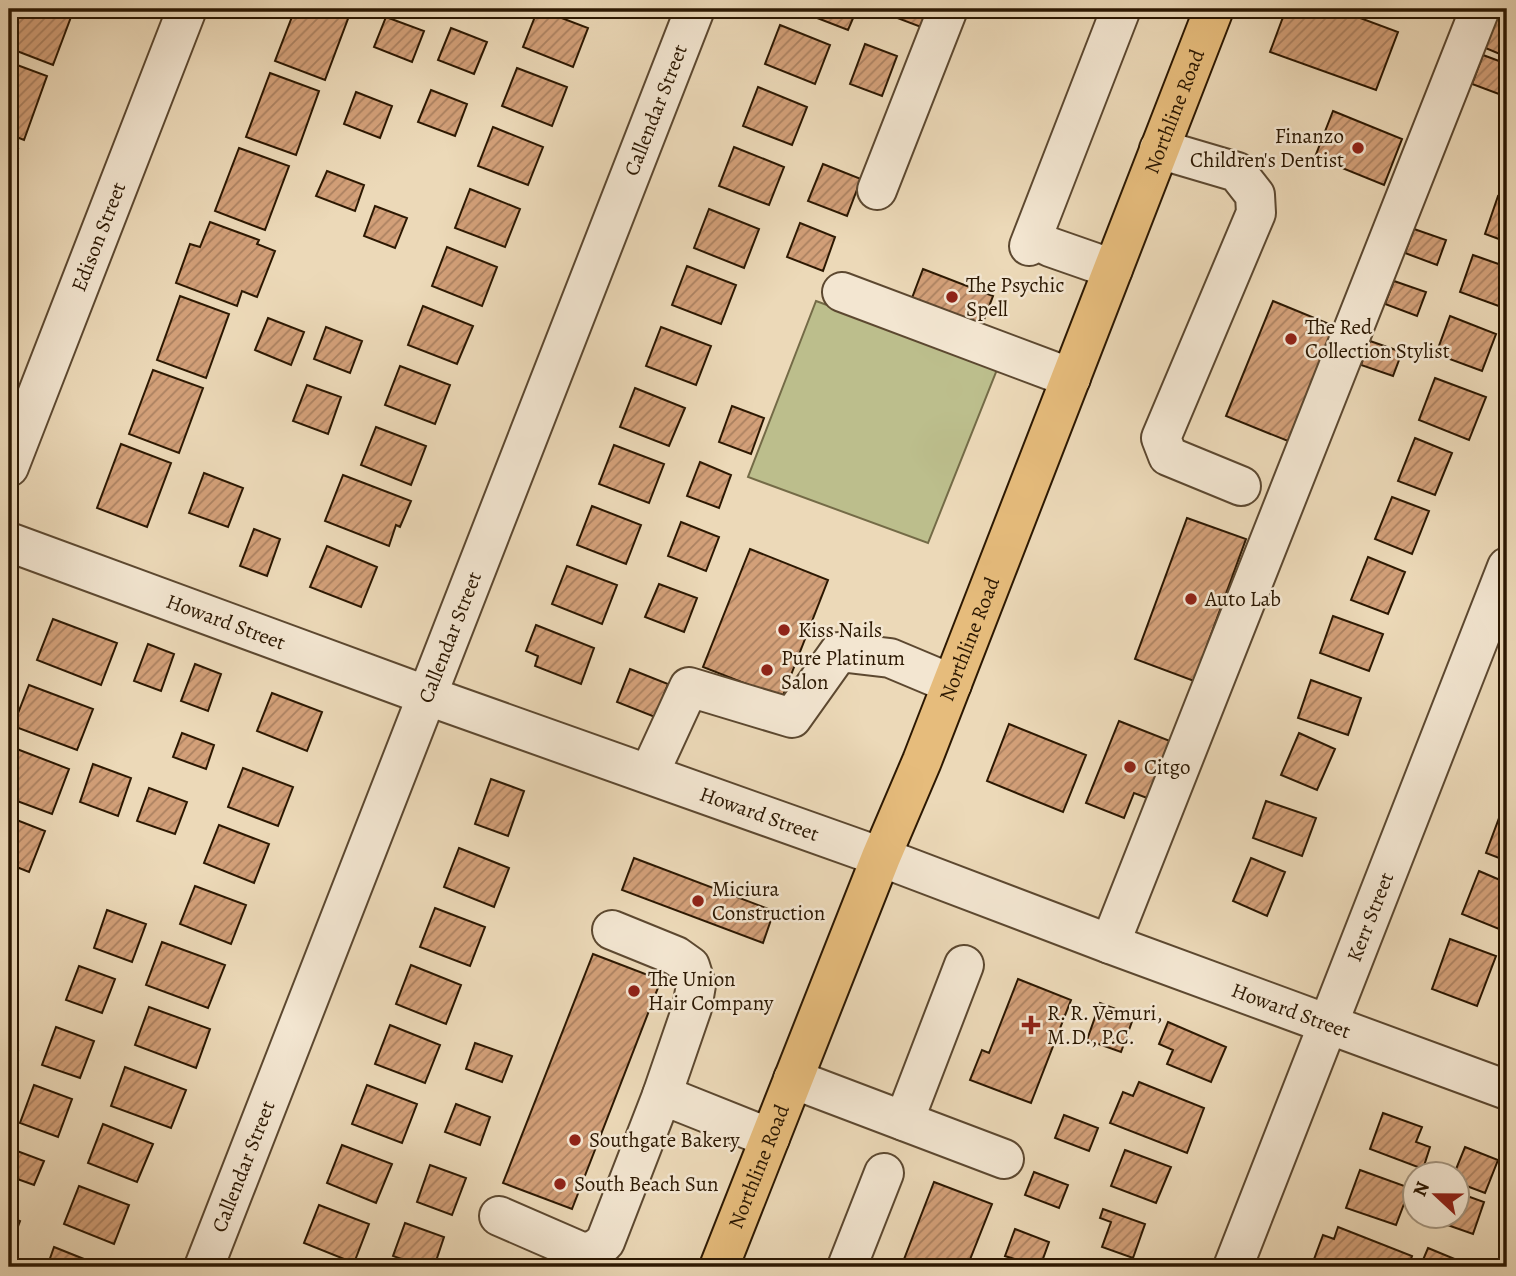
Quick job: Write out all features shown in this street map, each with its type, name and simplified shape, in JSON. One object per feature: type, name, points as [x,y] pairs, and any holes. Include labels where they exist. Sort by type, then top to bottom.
[{"type":"main road","name":"Northline Road","points":[[719,1267],[881,857],[922,761],[1113,270],[1209,10]]},
{"type":"street","name":"Edison Street","points":[[9,467],[187,9]]},
{"type":"street","name":"Callendar Street","points":[[204,1267],[695,9]]},
{"type":"street","points":[[877,190],[948,9]]},
{"type":"street","points":[[1113,270],[1040,247],[1121,9]]},
{"type":"street","points":[[1110,944],[1480,9]]},
{"type":"street","points":[[1159,149],[1237,172],[1255,195],[1256,213],[1161,438],[1168,456],[1241,486]]},
{"type":"street","points":[[842,292],[1071,378]]},
{"type":"street","name":"Howard Street","points":[[9,541],[428,696],[881,857],[1507,1090]]},
{"type":"street","name":"Kerr Street","points":[[1233,1267],[1507,567]]},
{"type":"street","points":[[649,774],[688,687],[792,718],[839,652],[890,658],[952,684]]},
{"type":"street","points":[[499,1216],[584,1253],[605,1242],[662,1096],[692,1008],[696,985],[690,966],[676,956],[612,930]]},
{"type":"street","points":[[904,1121],[964,965]]},
{"type":"street","points":[[793,1079],[1004,1159]]},
{"type":"street","points":[[662,1096],[770,1138]]},
{"type":"street","points":[[847,1267],[884,1173]]},
{"type":"green space","points":[[816,301],[998,367],[928,543],[748,477]]},
{"type":"building","points":[[17,9],[74,9],[53,65],[9,48],[9,31]]},
{"type":"building","points":[[295,9],[330,9],[349,16],[325,80],[275,61]]},
{"type":"building","points":[[538,9],[588,28],[573,67],[523,47]]},
{"type":"building","points":[[794,9],[857,9],[848,30]]},
{"type":"building","points":[[885,9],[927,9],[921,27],[884,13]]},
{"type":"building","points":[[1286,9],[1336,9],[1398,32],[1376,90],[1270,52]]},
{"type":"building","points":[[1495,15],[1507,19],[1507,57],[1483,47]]},
{"type":"building","points":[[386,17],[424,31],[412,62],[374,47]]},
{"type":"building","points":[[780,25],[830,45],[815,84],[765,64]]},
{"type":"building","points":[[451,28],[487,42],[474,74],[438,60]]},
{"type":"building","points":[[865,44],[897,56],[882,96],[850,84]]},
{"type":"building","points":[[1483,55],[1507,64],[1507,97],[1472,84]]},
{"type":"building","points":[[9,62],[47,76],[24,140],[9,134]]},
{"type":"building","points":[[517,68],[567,87],[552,126],[502,106]]},
{"type":"building","points":[[270,73],[319,91],[296,155],[246,137]]},
{"type":"building","points":[[758,87],[807,107],[792,145],[743,126]]},
{"type":"building","points":[[431,90],[467,104],[455,136],[418,122]]},
{"type":"building","points":[[356,92],[392,106],[380,138],[344,124]]},
{"type":"building","name":"Finanzo Children's Dentist","points":[[1333,111],[1402,139],[1384,185],[1315,157]]},
{"type":"building","points":[[493,127],[543,147],[528,185],[478,166]]},
{"type":"building","points":[[9,146],[18,149],[9,173]]},
{"type":"building","points":[[734,147],[784,167],[769,205],[719,186]]},
{"type":"building","points":[[239,148],[289,166],[265,230],[215,211]]},
{"type":"building","points":[[823,164],[861,179],[847,216],[808,201]]},
{"type":"building","points":[[327,171],[364,185],[355,211],[316,196]]},
{"type":"building","points":[[470,189],[520,209],[505,247],[455,228]]},
{"type":"building","points":[[1498,196],[1507,200],[1507,242],[1485,234]]},
{"type":"building","points":[[375,206],[407,218],[395,248],[364,236]]},
{"type":"building","points":[[709,209],[759,229],[744,268],[694,248]]},
{"type":"building","points":[[210,222],[259,240],[257,244],[275,251],[257,297],[242,291],[237,306],[176,283],[190,244],[200,247]]},
{"type":"building","points":[[800,223],[835,237],[823,271],[787,257]]},
{"type":"building","points":[[1414,229],[1446,240],[1437,265],[1405,253]]},
{"type":"building","points":[[447,247],[497,267],[482,306],[432,286]]},
{"type":"building","points":[[1473,255],[1507,267],[1507,309],[1460,292]]},
{"type":"building","points":[[687,266],[736,285],[721,324],[672,305]]},
{"type":"building","name":"The Psychic Spell","points":[[923,269],[993,296],[982,325],[912,298]]},
{"type":"building","points":[[1394,281],[1426,292],[1417,316],[1385,304]]},
{"type":"building","points":[[180,296],[229,314],[206,378],[157,360]]},
{"type":"building","points":[[1273,301],[1334,326],[1288,441],[1226,416]]},
{"type":"building","points":[[423,306],[473,326],[457,364],[408,345]]},
{"type":"building","points":[[1450,316],[1496,334],[1482,371],[1436,354]]},
{"type":"building","points":[[268,318],[304,332],[291,365],[255,350]]},
{"type":"building","points":[[326,327],[362,341],[350,373],[314,359]]},
{"type":"building","points":[[661,327],[711,346],[696,385],[646,366]]},
{"type":"building","points":[[1370,341],[1402,352],[1393,376],[1361,365]]},
{"type":"building","points":[[400,366],[450,385],[435,424],[385,405]]},
{"type":"building","points":[[153,370],[203,388],[179,453],[129,434]]},
{"type":"building","points":[[1435,378],[1486,397],[1469,440],[1419,420]]},
{"type":"building","points":[[307,385],[341,397],[328,434],[293,421]]},
{"type":"building","points":[[635,388],[685,408],[669,446],[620,427]]},
{"type":"building","points":[[732,406],[764,418],[751,454],[719,442]]},
{"type":"building","points":[[376,427],[426,446],[411,485],[361,465]]},
{"type":"building","points":[[1415,438],[1452,453],[1435,495],[1398,481]]},
{"type":"building","points":[[121,444],[171,463],[147,527],[97,508]]},
{"type":"building","points":[[614,445],[664,464],[649,503],[599,484]]},
{"type":"building","points":[[700,462],[731,475],[719,508],[687,496]]},
{"type":"building","points":[[204,473],[243,488],[228,527],[189,513]]},
{"type":"building","points":[[343,475],[411,501],[400,527],[396,525],[389,546],[325,521]]},
{"type":"building","points":[[1392,497],[1429,511],[1412,554],[1375,539]]},
{"type":"building","points":[[592,506],[641,525],[626,564],[577,545]]},
{"type":"building","name":"Auto Lab","points":[[1187,518],[1246,539],[1194,681],[1135,659]]},
{"type":"building","points":[[681,522],[719,537],[706,571],[668,556]]},
{"type":"building","points":[[254,529],[280,539],[267,576],[240,566]]},
{"type":"building","points":[[327,546],[377,567],[361,607],[310,587]]},
{"type":"building","points":[[750,549],[828,580],[782,698],[703,667]]},
{"type":"building","points":[[1368,557],[1405,572],[1388,614],[1351,600]]},
{"type":"building","points":[[567,566],[617,585],[602,624],[552,604]]},
{"type":"building","points":[[659,584],[697,598],[684,632],[645,617]]},
{"type":"building","points":[[1333,616],[1383,634],[1369,671],[1320,653]]},
{"type":"building","points":[[53,619],[117,643],[101,685],[37,660]]},
{"type":"building","points":[[536,625],[594,648],[581,684],[535,666],[538,656],[526,651]]},
{"type":"building","points":[[148,644],[174,654],[161,691],[134,681]]},
{"type":"building","points":[[195,664],[221,674],[208,711],[181,701]]},
{"type":"building","points":[[630,669],[668,684],[655,717],[617,702]]},
{"type":"building","points":[[1311,680],[1361,698],[1348,735],[1298,718]]},
{"type":"building","points":[[29,685],[93,709],[77,750],[13,726]]},
{"type":"building","points":[[272,693],[322,712],[307,751],[257,731]]},
{"type":"building","name":"Citgo","points":[[1119,721],[1170,741],[1147,798],[1134,793],[1124,818],[1086,803]]},
{"type":"building","points":[[1009,724],[1086,755],[1063,812],[987,781]]},
{"type":"building","points":[[182,733],[214,745],[206,769],[173,757]]},
{"type":"building","points":[[1299,733],[1335,749],[1317,790],[1281,775]]},
{"type":"building","points":[[9,746],[69,769],[52,814],[9,798]]},
{"type":"building","points":[[93,764],[131,778],[118,816],[80,802]]},
{"type":"building","points":[[243,768],[293,787],[278,826],[228,807]]},
{"type":"building","points":[[491,779],[524,791],[508,836],[475,824]]},
{"type":"building","points":[[149,788],[187,802],[175,834],[137,821]]},
{"type":"building","points":[[1266,801],[1316,818],[1302,856],[1253,838]]},
{"type":"building","points":[[1502,810],[1507,812],[1507,861],[1486,853]]},
{"type":"building","points":[[9,817],[45,831],[29,872],[9,864]]},
{"type":"building","points":[[219,825],[269,844],[254,883],[204,863]]},
{"type":"building","points":[[459,848],[509,868],[494,907],[444,887]]},
{"type":"building","name":"Miciura Construction","points":[[634,858],[774,911],[763,943],[622,890]]},
{"type":"building","points":[[1251,858],[1285,872],[1267,916],[1233,901]]},
{"type":"building","points":[[1479,871],[1507,883],[1507,908],[1499,929],[1462,914]]},
{"type":"building","points":[[195,886],[246,905],[231,944],[180,924]]},
{"type":"building","points":[[435,908],[485,927],[470,966],[420,947]]},
{"type":"building","points":[[107,910],[146,924],[132,962],[94,948]]},
{"type":"building","points":[[1450,939],[1496,956],[1477,1006],[1432,989]]},
{"type":"building","points":[[162,942],[225,965],[208,1008],[146,985]]},
{"type":"building","points":[[593,954],[661,980],[572,1209],[503,1183]]},
{"type":"building","points":[[411,965],[461,985],[446,1024],[396,1004]]},
{"type":"building","points":[[79,966],[115,979],[102,1013],[66,1000]]},
{"type":"building","name":"R. R. Vemuri, M.D., P.C.","points":[[1018,979],[1071,1000],[1031,1103],[970,1080],[982,1050],[989,1053]]},
{"type":"building","points":[[1100,1003],[1134,1016],[1121,1052],[1087,1040]]},
{"type":"building","points":[[149,1007],[210,1029],[196,1068],[135,1045]]},
{"type":"building","points":[[1168,1022],[1226,1047],[1211,1082],[1167,1064],[1173,1050],[1159,1044]]},
{"type":"building","points":[[390,1025],[440,1045],[425,1083],[375,1064]]},
{"type":"building","points":[[56,1027],[94,1041],[80,1078],[42,1065]]},
{"type":"building","points":[[475,1043],[512,1056],[502,1082],[466,1069]]},
{"type":"building","points":[[9,1047],[18,1051],[9,1076]]},
{"type":"building","points":[[125,1067],[186,1090],[171,1128],[111,1106]]},
{"type":"building","points":[[1139,1082],[1204,1108],[1187,1153],[1110,1123],[1123,1092],[1133,1096]]},
{"type":"building","points":[[34,1085],[72,1099],[58,1137],[20,1123]]},
{"type":"building","points":[[367,1085],[417,1104],[402,1143],[352,1124]]},
{"type":"building","points":[[456,1104],[490,1117],[480,1145],[445,1132]]},
{"type":"building","points":[[1383,1113],[1422,1127],[1416,1142],[1430,1147],[1426,1160],[1400,1160],[1370,1149]]},
{"type":"building","points":[[1064,1115],[1098,1128],[1089,1151],[1055,1138]]},
{"type":"building","points":[[103,1124],[153,1144],[137,1182],[88,1163]]},
{"type":"building","points":[[342,1145],[392,1164],[376,1203],[327,1183]]},
{"type":"building","points":[[1465,1147],[1498,1160],[1485,1193],[1470,1187],[1470,1160],[1460,1160]]},
{"type":"building","points":[[9,1148],[44,1161],[34,1185],[9,1176]]},
{"type":"building","points":[[1125,1150],[1171,1167],[1156,1203],[1111,1186]]},
{"type":"building","points":[[430,1165],[466,1178],[452,1215],[417,1202]]},
{"type":"building","points":[[1360,1170],[1400,1184],[1400,1214],[1396,1225],[1346,1208]]},
{"type":"building","points":[[1034,1172],[1068,1185],[1059,1208],[1025,1195]]},
{"type":"building","points":[[934,1182],[992,1204],[967,1267],[901,1267]]},
{"type":"building","points":[[79,1186],[129,1205],[114,1244],[64,1224]]},
{"type":"building","points":[[1470,1197],[1484,1202],[1473,1234],[1462,1230],[1470,1230]]},
{"type":"building","points":[[319,1205],[369,1224],[354,1263],[304,1243]]},
{"type":"building","points":[[1103,1209],[1145,1224],[1133,1258],[1102,1247],[1111,1222],[1100,1218]]},
{"type":"building","points":[[9,1217],[20,1221],[11,1245],[9,1244]]},
{"type":"building","points":[[1507,1219],[1507,1240],[1501,1238]]},
{"type":"building","points":[[405,1223],[444,1237],[434,1267],[424,1267],[393,1256]]},
{"type":"building","points":[[1338,1227],[1412,1256],[1408,1267],[1327,1267],[1313,1262],[1323,1235],[1334,1239]]},
{"type":"building","points":[[1015,1229],[1049,1242],[1040,1267],[1005,1256]]},
{"type":"building","points":[[54,1247],[104,1267],[47,1267]]},
{"type":"building","points":[[1428,1248],[1462,1262],[1460,1267],[1420,1267]]},
{"type":"place","name":"Finanzo Children's Dentist","points":[[1358,148]]},
{"type":"place","name":"The Psychic Spell","points":[[952,297]]},
{"type":"place","name":"The Red Collection Stylist","points":[[1291,339]]},
{"type":"place","name":"Auto Lab","points":[[1191,599]]},
{"type":"place","name":"Kiss Nails","points":[[784,630]]},
{"type":"place","name":"Pure Platinum Salon","points":[[767,670]]},
{"type":"place","name":"Citgo","points":[[1130,767]]},
{"type":"place","name":"Miciura Construction","points":[[698,901]]},
{"type":"place","name":"The Union Hair Company","points":[[634,991]]},
{"type":"place","name":"R. R. Vemuri, M.D., P.C.","points":[[1031,1025]]},
{"type":"place","name":"Southgate Bakery","points":[[575,1140]]},
{"type":"place","name":"South Beach Sun","points":[[560,1184]]}]
